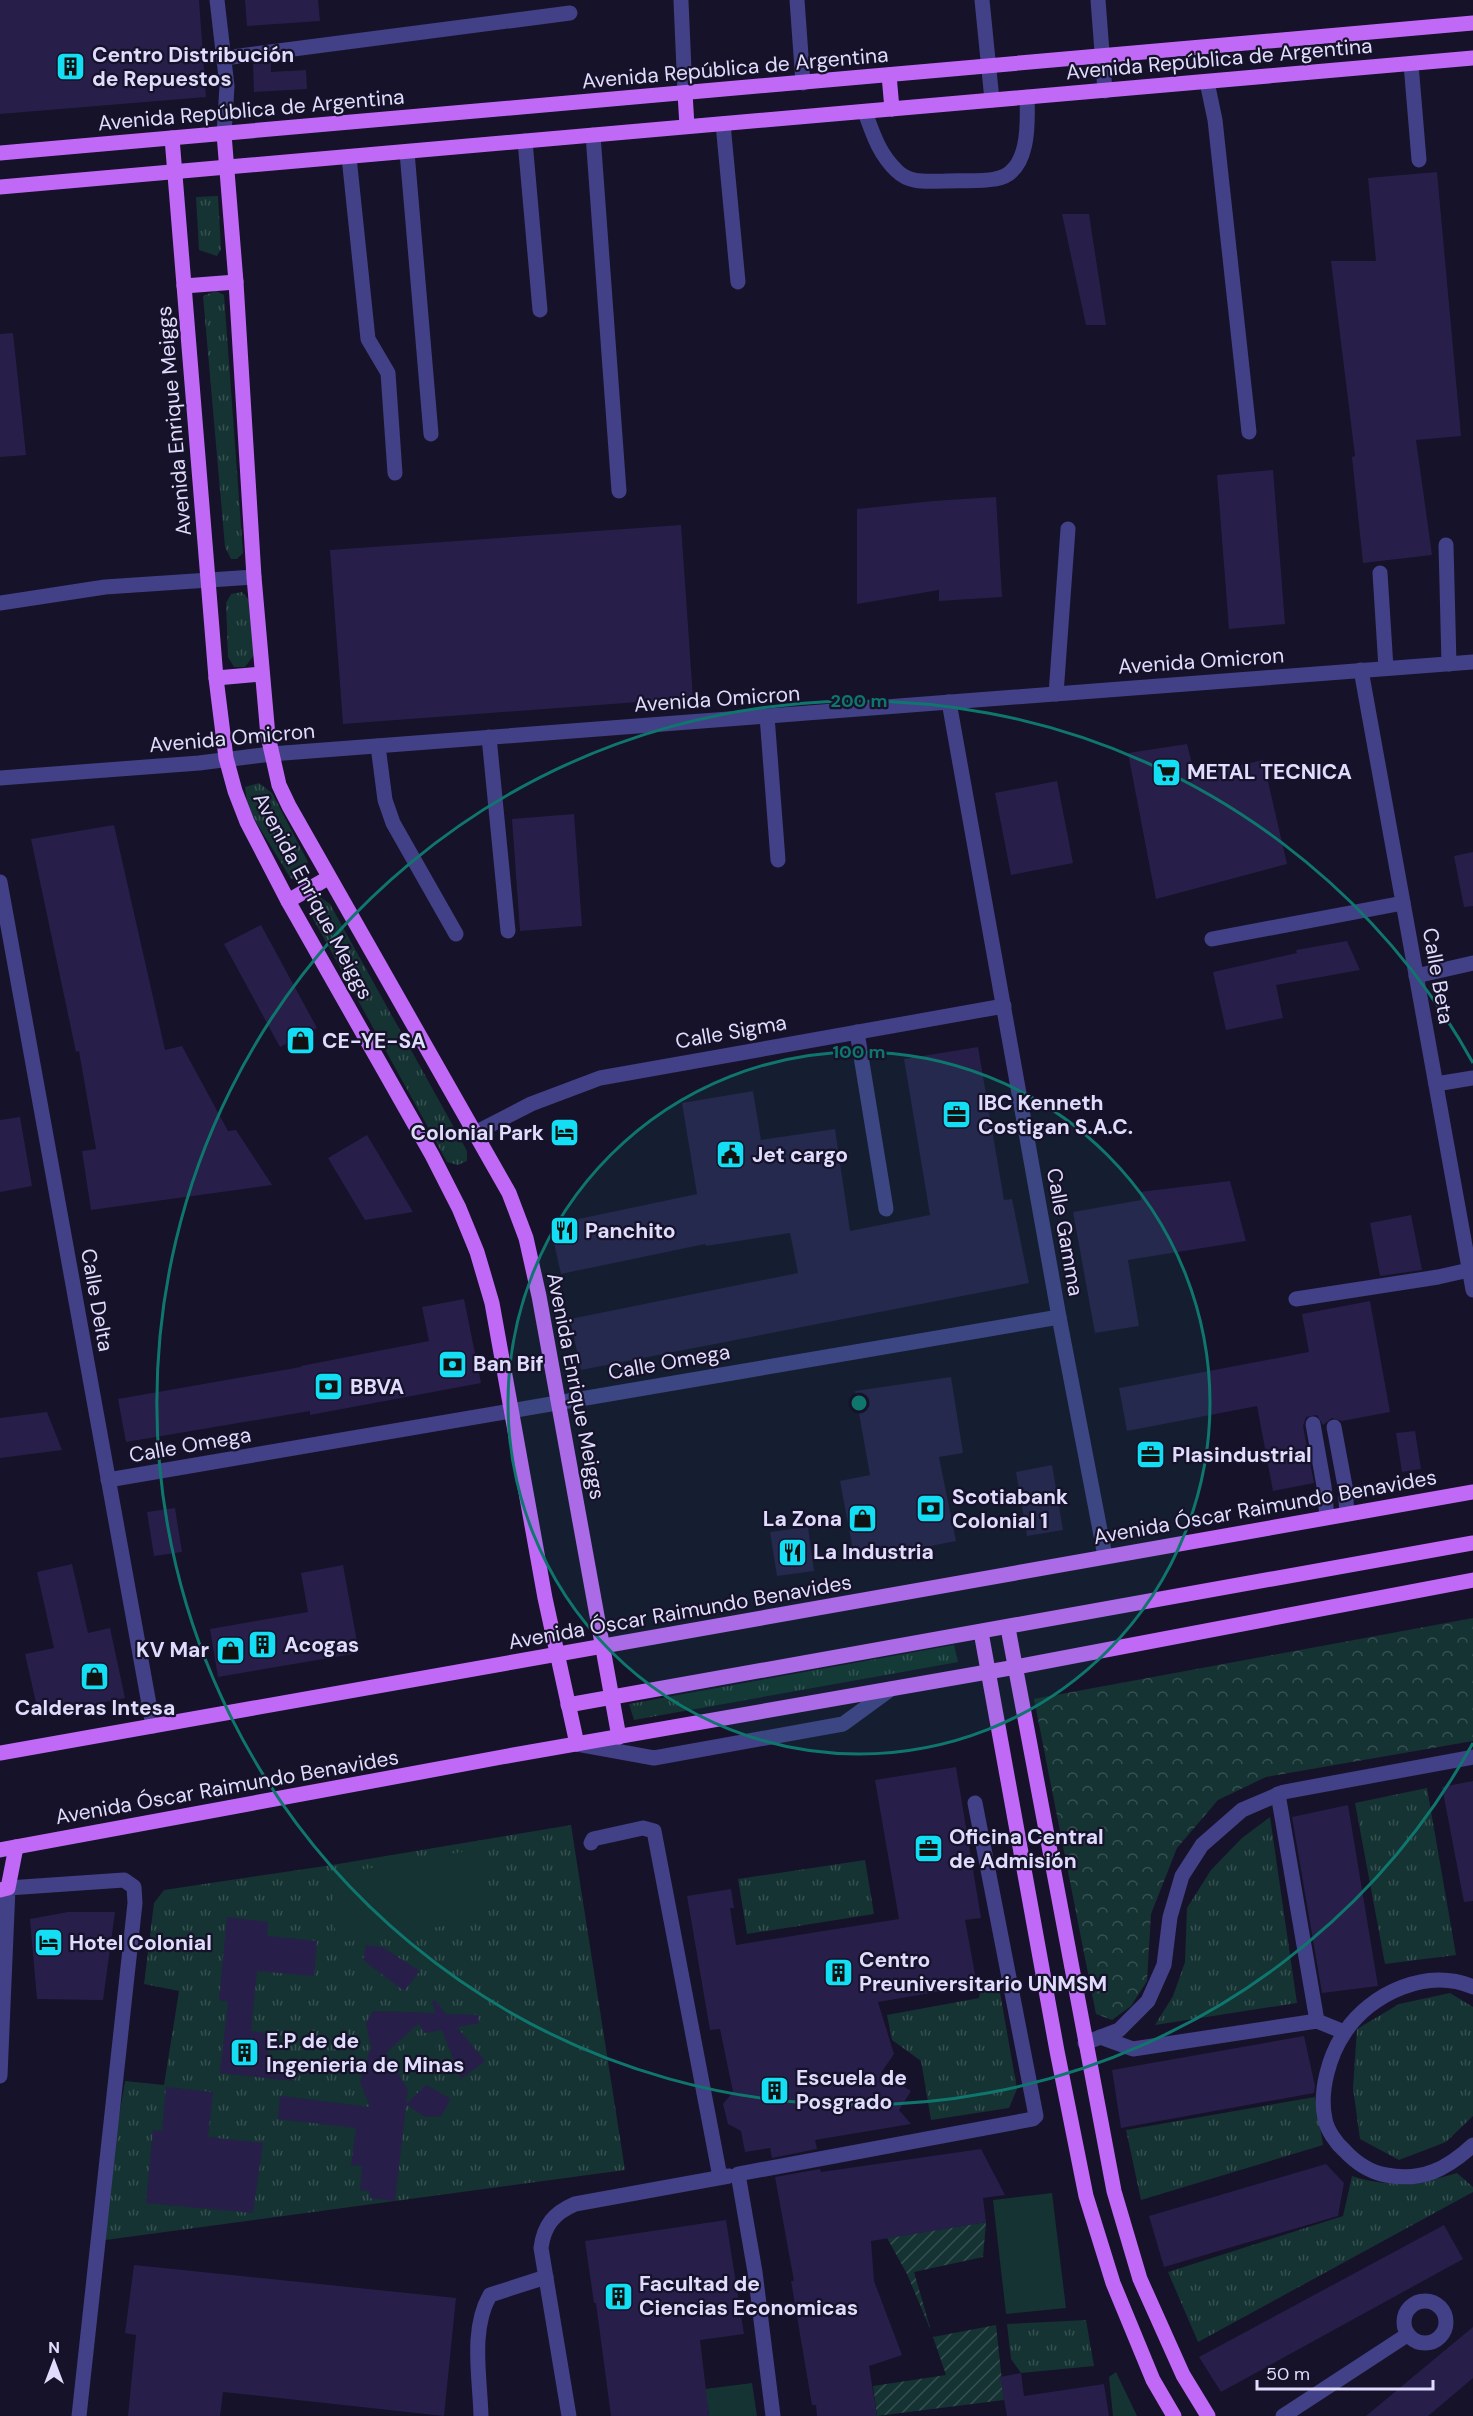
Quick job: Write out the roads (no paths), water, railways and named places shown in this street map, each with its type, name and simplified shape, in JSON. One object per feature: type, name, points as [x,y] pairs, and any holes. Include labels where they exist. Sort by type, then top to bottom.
[{"type":"main road","name":"Avenida República de Argentina","points":[[0,153],[1473,23]]},
{"type":"main road","name":"Avenida República de Argentina","points":[[0,187],[1473,58]]},
{"type":"main road","points":[[889,75],[892,109]]},
{"type":"main road","points":[[685,93],[687,126]]},
{"type":"main road","name":"Avenida Enrique Meiggs","points":[[224,134],[236,282],[254,577],[271,754],[279,785],[289,806],[509,1193],[526,1238],[559,1402],[619,1737]]},
{"type":"main road","name":"Avenida Enrique Meiggs","points":[[172,138],[216,678],[226,758],[247,822],[288,901],[432,1155],[459,1208],[477,1252],[492,1304],[557,1655],[577,1744]]},
{"type":"main road","points":[[184,286],[236,282]]},
{"type":"main road","points":[[216,678],[262,674]]},
{"type":"main road","points":[[288,901],[328,878]]},
{"type":"main road","name":"Avenida Óscar Raimundo Benavides","points":[[0,1753],[1473,1492]]},
{"type":"main road","points":[[568,1705],[1473,1543]]},
{"type":"main road","name":"Avenida Óscar Raimundo Benavides","points":[[0,1850],[577,1744],[1016,1667],[1473,1580]]},
{"type":"main road","points":[[1008,1628],[1114,2191],[1140,2279],[1183,2375],[1208,2416]]},
{"type":"main road","points":[[981,1632],[1057,2051],[1086,2196],[1113,2283],[1153,2380],[1174,2416]]},
{"type":"main road","points":[[4,1889],[16,1847]]},
{"type":"street","points":[[217,0],[227,88],[224,134]]},
{"type":"street","points":[[797,0],[803,83]]},
{"type":"street","points":[[982,0],[992,100]]},
{"type":"street","points":[[1098,0],[1105,91]]},
{"type":"street","points":[[681,1],[685,93]]},
{"type":"street","points":[[224,58],[570,13]]},
{"type":"street","points":[[1411,64],[1419,160]]},
{"type":"street","points":[[1207,82],[1215,120],[1249,432]]},
{"type":"street","points":[[865,111],[878,148],[898,173],[916,182],[997,179],[1016,165],[1025,148],[1028,132],[1027,97]]},
{"type":"street","points":[[723,124],[738,282]]},
{"type":"street","points":[[593,135],[619,492]]},
{"type":"street","points":[[525,141],[540,310]]},
{"type":"street","points":[[407,152],[431,434]]},
{"type":"street","points":[[349,157],[368,339],[388,373],[394,473]]},
{"type":"street","points":[[1056,693],[1068,529]]},
{"type":"street","points":[[1446,545],[1449,664]]},
{"type":"street","points":[[1380,573],[1386,668]]},
{"type":"street","points":[[0,603],[105,587],[254,577]]},
{"type":"street","name":"Avenida Omicron","points":[[0,778],[187,764],[271,754],[1473,662]]},
{"type":"street","name":"Calle Beta","points":[[1361,670],[1473,1290]]},
{"type":"street","name":"Calle Gamma","points":[[949,702],[1059,1317],[1105,1556]]},
{"type":"street","points":[[767,716],[778,860]]},
{"type":"street","points":[[489,737],[508,931]]},
{"type":"street","points":[[378,746],[385,800],[393,823],[456,934]]},
{"type":"street","name":"Calle Delta","points":[[0,882],[153,1726]]},
{"type":"street","points":[[1212,939],[1403,903]]},
{"type":"street","points":[[1416,976],[1473,963]]},
{"type":"street","name":"Calle Sigma","points":[[475,1133],[531,1104],[600,1078],[1004,1006]]},
{"type":"street","points":[[857,1032],[886,1209]]},
{"type":"street","points":[[1436,1084],[1473,1078]]},
{"type":"street","points":[[1296,1299],[1469,1270]]},
{"type":"street","name":"Calle Omega","points":[[108,1480],[1059,1317]]},
{"type":"street","points":[[1313,1424],[1327,1517]]},
{"type":"street","points":[[1334,1427],[1345,1486],[1347,1514]]},
{"type":"street","points":[[577,1744],[654,1758],[843,1724],[891,1689]]},
{"type":"street","points":[[1085,2043],[1119,2030],[1148,2001],[1164,1965],[1170,1917],[1182,1876],[1202,1845],[1242,1810],[1278,1794],[1473,1757]]},
{"type":"street","points":[[1278,1794],[1317,2021]]},
{"type":"street","points":[[569,2416],[541,2248],[550,2221],[561,2211],[575,2204],[1035,2118],[975,1803]]},
{"type":"street","points":[[591,1843],[593,1839],[644,1828],[654,1832],[720,2177]]},
{"type":"street","points":[[0,2074],[4,1889],[124,1880],[134,1887],[135,1903],[79,2416]]},
{"type":"street","points":[[1473,1987],[1461,1982],[1429,1980],[1395,1988],[1362,2012],[1344,2032],[1329,2066],[1323,2093],[1325,2121],[1337,2144],[1356,2163],[1380,2174],[1406,2179],[1437,2171],[1458,2159],[1473,2145]]},
{"type":"street","points":[[1100,2037],[1133,2049],[1317,2021],[1344,2032]]},
{"type":"street","points":[[738,2174],[755,2272],[773,2416]]},
{"type":"street","points":[[481,2416],[478,2332],[483,2308],[490,2295],[546,2277]]},
{"type":"street","points":[[1283,2416],[1407,2335]]},
{"type":"place","name":"Centro Distribución de Repuestos","points":[[71,67]]},
{"type":"place","name":"METAL TECNICA","points":[[1166,772]]},
{"type":"place","name":"CE-YE-SA","points":[[301,1041]]},
{"type":"place","name":"IBC Kenneth Costigan S.A.C.","points":[[957,1115]]},
{"type":"place","name":"Colonial Park","points":[[565,1133]]},
{"type":"place","name":"Jet cargo","points":[[731,1155]]},
{"type":"place","name":"Panchito","points":[[564,1231]]},
{"type":"place","name":"Ban Bif","points":[[452,1364]]},
{"type":"place","name":"BBVA","points":[[329,1387]]},
{"type":"place","name":"Plasindustrial","points":[[1151,1455]]},
{"type":"place","name":"Scotiabank Colonial 1","points":[[931,1509]]},
{"type":"place","name":"La Zona","points":[[863,1519]]},
{"type":"place","name":"La Industria","points":[[792,1552]]},
{"type":"place","name":"Acogas","points":[[263,1645]]},
{"type":"place","name":"KV Mar","points":[[230,1650]]},
{"type":"place","name":"Calderas Intesa","points":[[95,1677]]},
{"type":"place","name":"Oficina Central de Admisión","points":[[928,1849]]},
{"type":"place","name":"Hotel Colonial","points":[[48,1943]]},
{"type":"place","name":"Centro Preuniversitario UNMSM","points":[[838,1972]]},
{"type":"place","name":"E.P de de Ingenieria de Minas","points":[[245,2053]]},
{"type":"place","name":"Escuela de Posgrado","points":[[775,2090]]},
{"type":"place","name":"Facultad de Ciencias Economicas","points":[[618,2296]]}]
